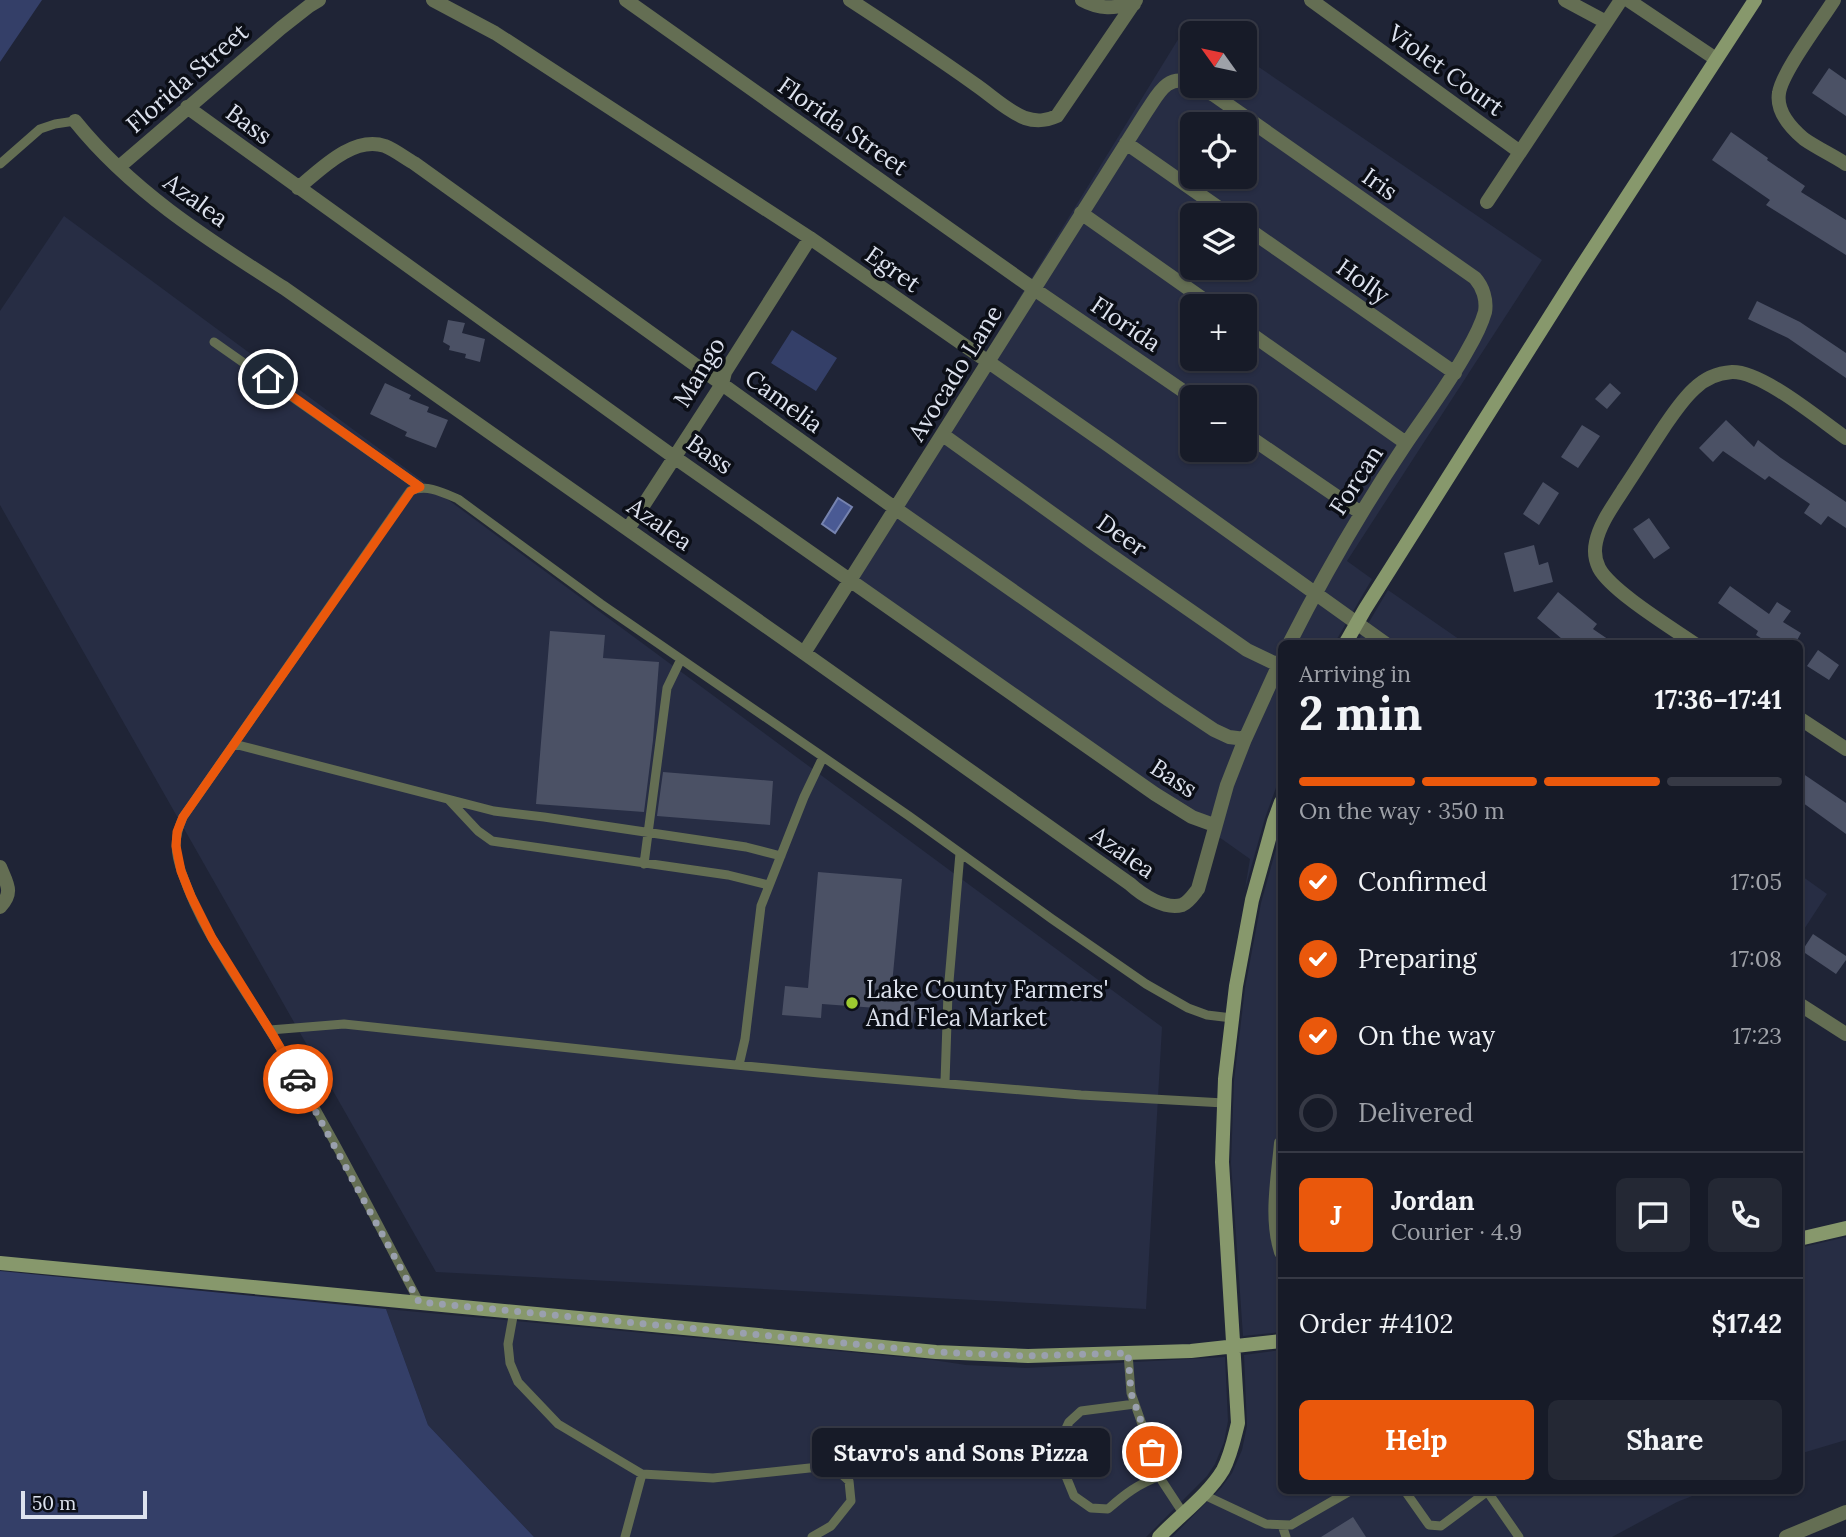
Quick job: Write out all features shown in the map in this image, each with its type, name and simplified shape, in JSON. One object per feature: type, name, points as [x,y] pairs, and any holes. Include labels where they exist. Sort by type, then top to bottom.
[{"type":"main road","points":[[1347,640],[1576,275],[1755,0]]},
{"type":"main road","points":[[1159,1537],[1214,1482],[1233,1445],[1238,1423],[1222,1162],[1225,1079],[1236,986],[1252,900],[1278,810]]},
{"type":"main road","points":[[1803,1238],[1846,1227]]},
{"type":"main road","points":[[0,1262],[936,1352],[1028,1356],[1128,1353],[1191,1351],[1278,1341]]},
{"type":"street","name":"Florida Street","points":[[119,167],[281,28],[318,0]]},
{"type":"street","name":"Egret","points":[[433,0],[495,33],[810,238],[1108,445],[1380,640]]},
{"type":"street","name":"Florida Street","points":[[626,0],[1034,289]]},
{"type":"street","points":[[850,0],[1010,110],[1037,121],[1056,116],[1135,2]]},
{"type":"street","points":[[1082,0],[1101,8],[1116,8],[1135,2]]},
{"type":"street","name":"Violet Court","points":[[1311,0],[1520,152]]},
{"type":"street","points":[[1565,0],[1606,22]]},
{"type":"street","points":[[1487,202],[1621,0]]},
{"type":"street","points":[[1628,0],[1716,59]]},
{"type":"street","points":[[1834,0],[1787,72],[1779,92],[1779,102],[1783,115],[1804,139],[1846,164]]},
{"type":"street","name":"Avocado Lane","points":[[804,653],[1143,117],[1165,85],[1180,80]]},
{"type":"street","name":"Iris","points":[[1217,98],[1475,278],[1485,296],[1485,310],[1470,346]]},
{"type":"street","name":"Bass","points":[[187,107],[674,457],[1155,794],[1192,817],[1214,825]]},
{"type":"street","name":"Azalea","points":[[75,121],[155,200],[196,231],[284,288],[628,529],[1140,893],[1172,905],[1182,905],[1189,900],[1198,889],[1214,825]]},
{"type":"street","points":[[1126,143],[1213,203]]},
{"type":"street","name":"Camelia","points":[[298,188],[348,150],[361,146],[374,144],[386,147],[414,163],[896,509],[1192,715],[1229,737],[1245,739]]},
{"type":"street","points":[[1081,213],[1196,294]]},
{"type":"street","name":"Holly","points":[[1257,235],[1455,373]]},
{"type":"street","name":"Mango","points":[[628,529],[722,384],[725,372],[810,238]]},
{"type":"street","name":"Florida","points":[[1034,289],[1180,389]]},
{"type":"street","points":[[1257,338],[1406,443]]},
{"type":"street","name":"Forcan","points":[[1291,640],[1361,513],[1455,373],[1470,346]]},
{"type":"street","points":[[1689,640],[1607,579],[1599,567],[1595,553],[1602,524],[1644,456],[1678,408],[1694,388],[1720,373],[1750,374],[1767,382],[1846,438]]},
{"type":"street","name":"Deer","points":[[943,435],[1247,650],[1278,661]]},
{"type":"street","points":[[1257,442],[1361,513]]},
{"type":"street","points":[[1214,825],[1245,739],[1278,666]]},
{"type":"street","points":[[1803,721],[1846,748]]},
{"type":"street","points":[[0,867],[9,889],[8,897],[0,907]]},
{"type":"street","points":[[1803,1007],[1846,1034]]},
{"type":"street","points":[[1278,1183],[1278,1243]]},
{"type":"street","points":[[1786,1537],[1846,1512]]},
{"type":"lane","points":[[0,164],[40,129],[75,121]]},
{"type":"lane","points":[[214,342],[420,487],[458,499],[590,596],[1146,984],[1188,1008],[1207,1015],[1232,1018]]},
{"type":"lane","points":[[419,1302],[270,1030],[212,938],[181,871],[176,846],[177,832],[183,817],[411,491],[420,487]]},
{"type":"lane","points":[[644,864],[667,688],[681,659]]},
{"type":"lane","points":[[234,744],[494,811],[746,847],[781,856]]},
{"type":"lane","points":[[740,1065],[761,906],[804,797],[823,757]]},
{"type":"lane","points":[[448,799],[478,831],[492,841],[728,875],[769,885]]},
{"type":"lane","points":[[944,1082],[947,993],[960,853]]},
{"type":"lane","points":[[270,1030],[344,1024],[740,1065],[1081,1095],[1224,1103]]},
{"type":"lane","points":[[514,1311],[508,1344],[510,1363],[518,1381],[558,1424],[642,1474],[713,1478],[819,1467],[836,1469],[849,1481],[851,1501],[831,1526],[812,1537]]},
{"type":"lane","points":[[1128,1353],[1131,1393],[1160,1476],[1183,1513]]},
{"type":"lane","points":[[1135,1404],[1081,1411],[1069,1422],[1063,1436],[1059,1459],[1074,1496],[1091,1508],[1108,1509],[1143,1482],[1160,1476]]},
{"type":"lane","points":[[625,1537],[642,1474]]},
{"type":"lane","points":[[1202,1494],[1266,1524],[1282,1525],[1291,1525],[1345,1494]]},
{"type":"lane","points":[[1407,1494],[1429,1525],[1441,1526],[1484,1494]]},
{"type":"lane","points":[[1490,1494],[1520,1537]]},
{"type":"lane","points":[[1282,1525],[1286,1537]]},
{"type":"shaded area","points":[[0,0],[42,0],[0,62]]},
{"type":"shaded area","points":[[1180,36],[1180,98],[1257,98],[1257,66],[1542,260],[1347,561],[1372,579],[1336,640],[1278,640],[1278,782],[1245,889],[1250,859],[849,575]]},
{"type":"shaded area","points":[[64,216],[1162,1027],[1146,1309],[436,1272],[0,505],[0,311]]},
{"type":"shaded area","points":[[792,330],[837,358],[816,391],[771,363]]},
{"type":"shaded area","points":[[838,498],[852,507],[835,533],[822,524]]},
{"type":"shaded area","points":[[1388,590],[1460,640],[1358,640]]},
{"type":"shaded area","points":[[1278,842],[1278,1332],[1243,1336],[1231,1163],[1234,1081],[1245,988],[1261,903]]},
{"type":"shaded area","points":[[1803,877],[1827,894],[1803,931]]},
{"type":"shaded area","points":[[1846,1237],[1846,1440],[1803,1453],[1803,1247]]},
{"type":"shaded area","points":[[0,1271],[386,1309],[428,1425],[534,1537],[0,1537]]},
{"type":"shaded area","points":[[386,1309],[966,1365],[1026,1368],[1225,1357],[1228,1421],[1224,1442],[1207,1476],[1146,1537],[534,1537],[428,1425]]},
{"type":"shaded area","points":[[1278,1350],[1278,1494],[1697,1494],[1612,1537],[1172,1537],[1221,1488],[1232,1473],[1242,1450],[1247,1426],[1244,1355]]},
{"type":"building","points":[[1829,68],[1846,80],[1846,116],[1812,93]]},
{"type":"building","points":[[1731,132],[1805,186],[1801,192],[1846,220],[1846,255],[1766,205],[1770,200],[1712,160]]},
{"type":"building","points":[[1757,301],[1800,322],[1846,353],[1846,378],[1788,338],[1748,319]]},
{"type":"building","points":[[448,320],[465,323],[462,333],[485,339],[480,362],[465,358],[466,354],[449,350],[450,346],[443,342]]},
{"type":"building","points":[[385,383],[411,395],[409,399],[429,407],[427,412],[448,420],[436,448],[405,436],[407,432],[370,414]]},
{"type":"building","points":[[1610,383],[1621,393],[1607,409],[1595,399]]},
{"type":"building","points":[[1726,420],[1754,447],[1758,440],[1846,502],[1846,528],[1828,516],[1821,525],[1804,513],[1810,504],[1769,476],[1765,480],[1723,451],[1713,462],[1699,448]]},
{"type":"building","points":[[1582,425],[1600,436],[1578,468],[1561,457]]},
{"type":"building","points":[[1543,482],[1559,493],[1539,525],[1523,514]]},
{"type":"building","points":[[1649,518],[1670,548],[1654,559],[1633,529]]},
{"type":"building","points":[[1534,545],[1539,565],[1548,562],[1553,582],[1514,592],[1504,553]]},
{"type":"building","points":[[1730,586],[1769,614],[1777,602],[1791,611],[1783,622],[1801,633],[1797,640],[1764,640],[1756,635],[1758,631],[1718,603]]},
{"type":"building","points":[[1558,592],[1597,624],[1593,629],[1609,640],[1563,640],[1537,618]]},
{"type":"building","points":[[550,631],[605,635],[603,658],[659,662],[644,812],[536,804]]},
{"type":"building","points":[[1818,650],[1839,665],[1829,680],[1807,666]]},
{"type":"building","points":[[663,772],[773,781],[770,825],[657,816]]},
{"type":"building","points":[[1803,774],[1846,803],[1846,834],[1803,803]]},
{"type":"building","points":[[818,872],[902,879],[891,995],[915,997],[912,1027],[875,1024],[877,1008],[822,1004],[821,1018],[782,1015],[785,986],[808,988]]},
{"type":"building","points":[[1813,934],[1846,956],[1846,960],[1836,974],[1803,949]]},
{"type":"building","points":[[1353,1517],[1366,1537],[1321,1537]]},
{"type":"way so far","points":[[298,1079],[419,1302],[936,1352],[1028,1356],[1128,1353],[1131,1393],[1152,1452]]},
{"type":"place","name":"Lake County Farmers' And Flea Market","points":[[852,1003]]},
{"type":"place","name":"Stavro's and Sons Pizza","points":[[1152,1452]]},
{"type":"route","points":[[268,379],[420,487],[411,491],[183,817],[177,832],[176,846],[181,871],[201,917],[298,1079]]}]
